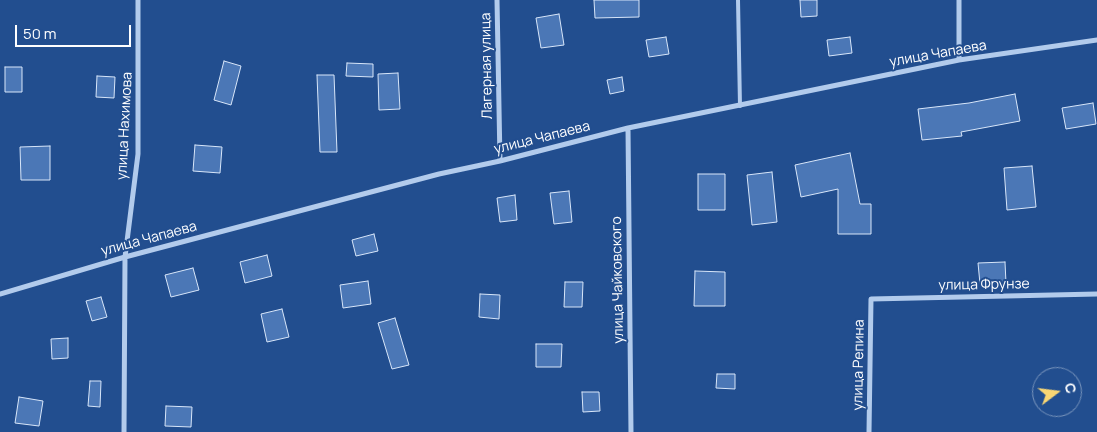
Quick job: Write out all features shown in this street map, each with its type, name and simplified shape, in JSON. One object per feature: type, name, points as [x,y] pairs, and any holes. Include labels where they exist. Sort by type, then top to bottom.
[{"type":"street","name":"улица Нахимова","points":[[124,432],[125,257],[138,154],[138,0]]},
{"type":"street","name":"Лагерная улица","points":[[497,0],[500,161]]},
{"type":"street","points":[[959,0],[960,60]]},
{"type":"street","name":"улица Чапаева","points":[[0,294],[125,257],[439,174],[500,161],[628,128],[960,60],[1097,40]]},
{"type":"street","name":"улица Чайковского","points":[[628,128],[631,432]]},
{"type":"street","name":"улица Фрунзе","points":[[872,299],[1097,294]]},
{"type":"street","name":"улица Репина","points":[[869,432],[872,299]]},
{"type":"lane","points":[[738,0],[740,106]]},
{"type":"building","points":[[594,0],[639,0],[639,17],[595,18]]},
{"type":"building","points":[[800,0],[817,0],[817,16],[801,17]]},
{"type":"building","points":[[559,14],[564,45],[541,48],[536,18]]},
{"type":"building","points":[[666,37],[669,54],[649,57],[646,40]]},
{"type":"building","points":[[850,37],[852,53],[829,56],[827,40]]},
{"type":"building","points":[[224,61],[241,66],[231,105],[214,100]]},
{"type":"building","points":[[347,63],[373,64],[373,77],[346,76]]},
{"type":"building","points":[[5,67],[22,67],[22,92],[5,92]]},
{"type":"building","points":[[398,73],[400,109],[379,110],[378,74]]},
{"type":"building","points":[[317,75],[334,75],[337,152],[320,152]]},
{"type":"building","points":[[97,76],[115,77],[114,98],[96,97]]},
{"type":"building","points":[[622,77],[624,91],[610,94],[607,80]]},
{"type":"building","points":[[1015,94],[1020,121],[961,132],[962,136],[922,140],[918,109],[969,103]]},
{"type":"building","points":[[1093,103],[1096,124],[1066,129],[1062,108]]},
{"type":"building","points":[[195,145],[222,147],[220,173],[193,171]]},
{"type":"building","points":[[50,146],[50,180],[21,180],[20,147]]},
{"type":"building","points":[[850,153],[860,204],[871,204],[871,234],[838,234],[838,189],[801,197],[795,165]]},
{"type":"building","points":[[1032,166],[1036,207],[1007,210],[1004,168]]},
{"type":"building","points":[[772,172],[777,222],[752,225],[747,175]]},
{"type":"building","points":[[698,174],[725,174],[725,210],[698,210]]},
{"type":"building","points":[[569,191],[572,222],[554,224],[550,193]]},
{"type":"building","points":[[515,195],[517,220],[500,222],[497,198]]},
{"type":"building","points":[[374,234],[378,251],[356,256],[352,240]]},
{"type":"building","points":[[267,255],[272,276],[245,283],[240,262]]},
{"type":"building","points":[[1005,262],[1006,283],[980,284],[978,263]]},
{"type":"building","points":[[193,268],[199,290],[171,297],[165,275]]},
{"type":"building","points":[[695,271],[725,272],[725,306],[694,306]]},
{"type":"building","points":[[368,281],[371,304],[343,308],[340,285]]},
{"type":"building","points":[[565,282],[583,282],[582,307],[564,307]]},
{"type":"building","points":[[480,294],[500,295],[499,319],[479,317]]},
{"type":"building","points":[[101,297],[107,317],[92,321],[86,301]]},
{"type":"building","points":[[282,309],[289,337],[267,342],[261,314]]},
{"type":"building","points":[[395,318],[409,365],[392,369],[378,323]]},
{"type":"building","points":[[68,338],[68,358],[52,359],[51,339]]},
{"type":"building","points":[[536,344],[562,344],[561,367],[536,367]]},
{"type":"building","points":[[717,374],[735,374],[735,389],[716,388]]},
{"type":"building","points":[[90,381],[101,381],[100,407],[88,406]]},
{"type":"building","points":[[582,392],[599,392],[600,411],[583,412]]},
{"type":"building","points":[[19,397],[43,401],[39,426],[15,423]]},
{"type":"building","points":[[166,406],[192,407],[191,427],[165,426]]}]
